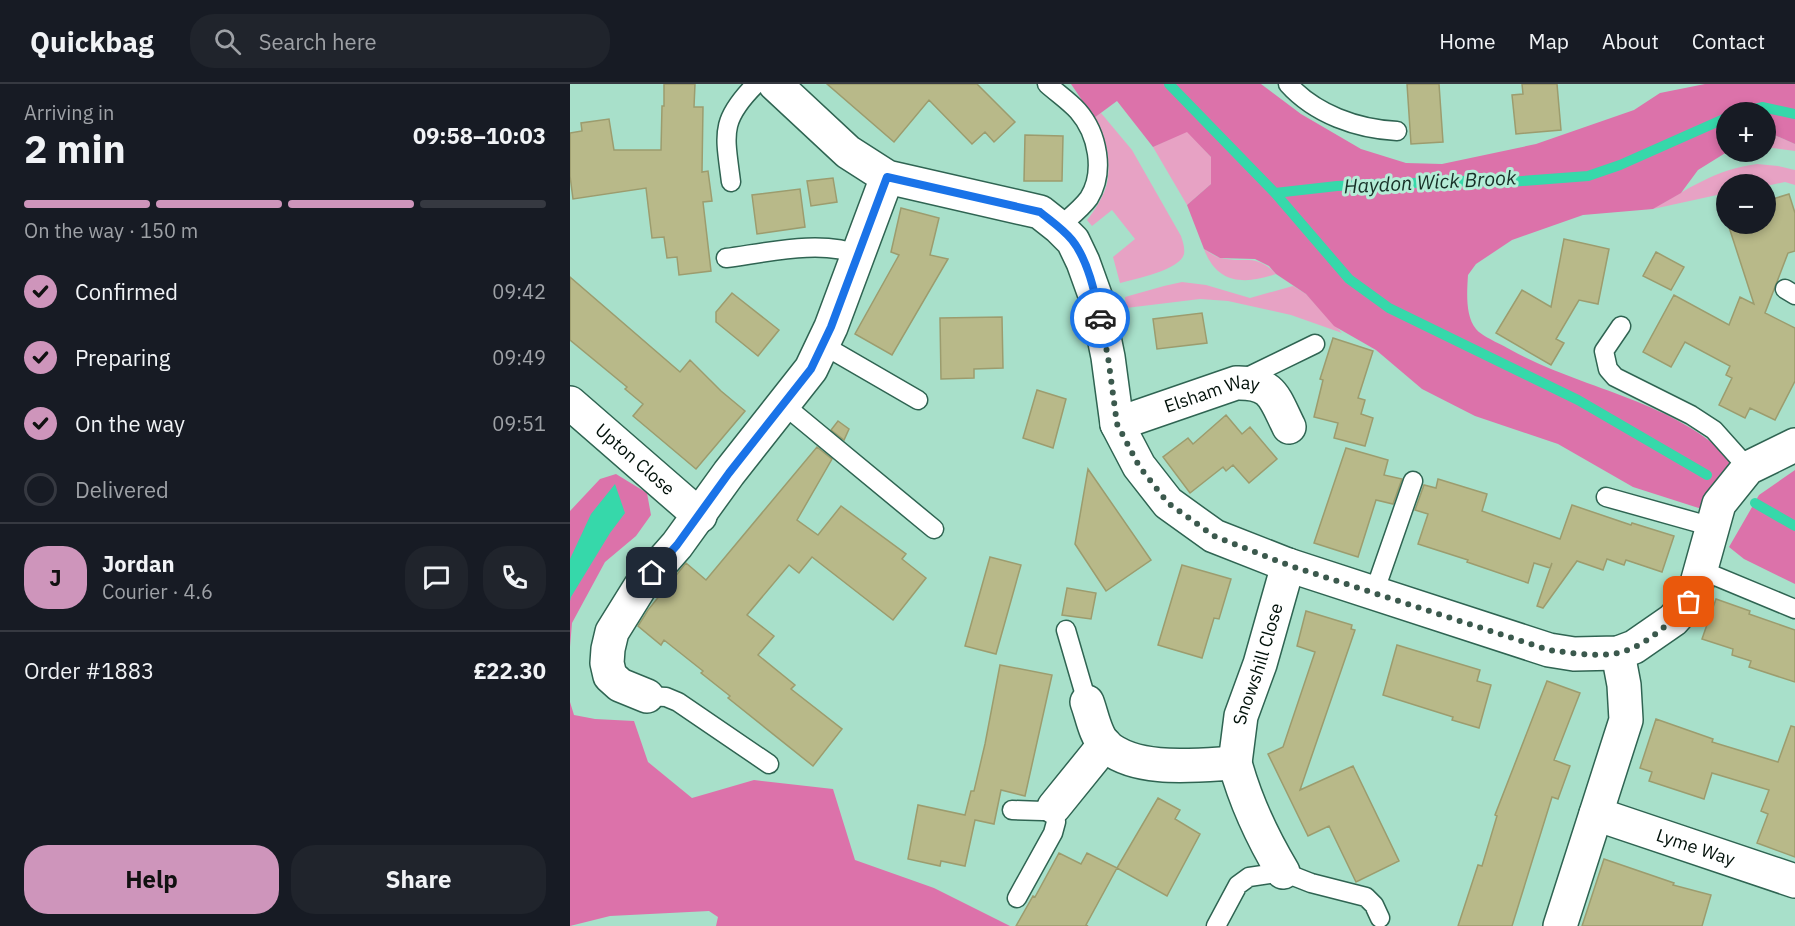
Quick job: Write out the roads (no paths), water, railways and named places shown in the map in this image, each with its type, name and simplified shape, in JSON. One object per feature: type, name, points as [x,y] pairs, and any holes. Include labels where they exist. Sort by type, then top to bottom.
[{"type":"street","points":[[775,84],[848,152],[887,177],[1040,212],[1059,226],[1073,241],[1096,298],[1108,357],[1117,424],[1139,466],[1168,503],[1214,536],[1288,565],[1549,650],[1574,654],[1618,653],[1634,647],[1673,620],[1689,602],[1701,570],[1719,504],[1748,468],[1795,445]]},
{"type":"street","points":[[647,696],[620,684],[610,676],[607,663],[612,633],[640,587],[700,516],[729,473],[784,405],[817,357],[859,255],[887,177]]},
{"type":"street","name":"Elsham Way","points":[[1117,424],[1236,383],[1250,383],[1261,385],[1272,394],[1289,427]]},
{"type":"street","name":"Upton Close","points":[[571,405],[700,516]]},
{"type":"street","name":"Snowshill Close","points":[[1283,872],[1260,833],[1249,808],[1235,764],[1240,716],[1260,664],[1288,565]]},
{"type":"street","points":[[1560,926],[1626,720],[1624,685],[1618,653]]},
{"type":"street","points":[[1087,702],[1098,734],[1105,744],[1120,754],[1160,766],[1235,764]]},
{"type":"street","points":[[1054,807],[1105,744]]},
{"type":"street","name":"Lyme Way","points":[[1596,814],[1795,881]]},
{"type":"lane","points":[[731,182],[726,139],[727,125],[732,112],[756,84]]},
{"type":"lane","points":[[1047,84],[1078,111],[1088,127],[1096,147],[1098,167],[1090,196],[1059,226]]},
{"type":"lane","points":[[1288,84],[1307,101],[1329,114],[1355,125],[1376,130],[1397,131]]},
{"type":"lane","points":[[726,258],[819,247],[845,249],[859,255]]},
{"type":"lane","points":[[1621,326],[1604,351],[1608,369],[1615,377],[1691,415],[1714,430],[1748,468]]},
{"type":"lane","points":[[1236,383],[1315,344]]},
{"type":"lane","points":[[817,357],[918,400]]},
{"type":"lane","points":[[784,405],[934,529]]},
{"type":"lane","points":[[1374,593],[1413,482]]},
{"type":"lane","points":[[1606,497],[1713,527]]},
{"type":"lane","points":[[1701,570],[1795,609]]},
{"type":"lane","points":[[1066,630],[1087,702]]},
{"type":"lane","points":[[647,696],[666,697],[678,702],[769,764]]},
{"type":"lane","points":[[1012,810],[1042,811],[1054,807],[1056,822],[1053,833],[1017,898]]},
{"type":"lane","points":[[1216,926],[1238,885],[1249,877],[1283,872],[1311,883],[1366,897],[1374,905],[1380,918]]},
{"type":"waterway","name":"Haydon Wick Brook","points":[[1169,84],[1275,193],[1337,186],[1463,181],[1509,182],[1588,176],[1620,165],[1716,122]]},
{"type":"waterway","name":"Haydon Wick Brook","points":[[1776,110],[1795,114]]},
{"type":"waterway","points":[[1275,193],[1349,279],[1389,308],[1578,400],[1707,475]]},
{"type":"waterway","points":[[1755,503],[1795,526]]}]
